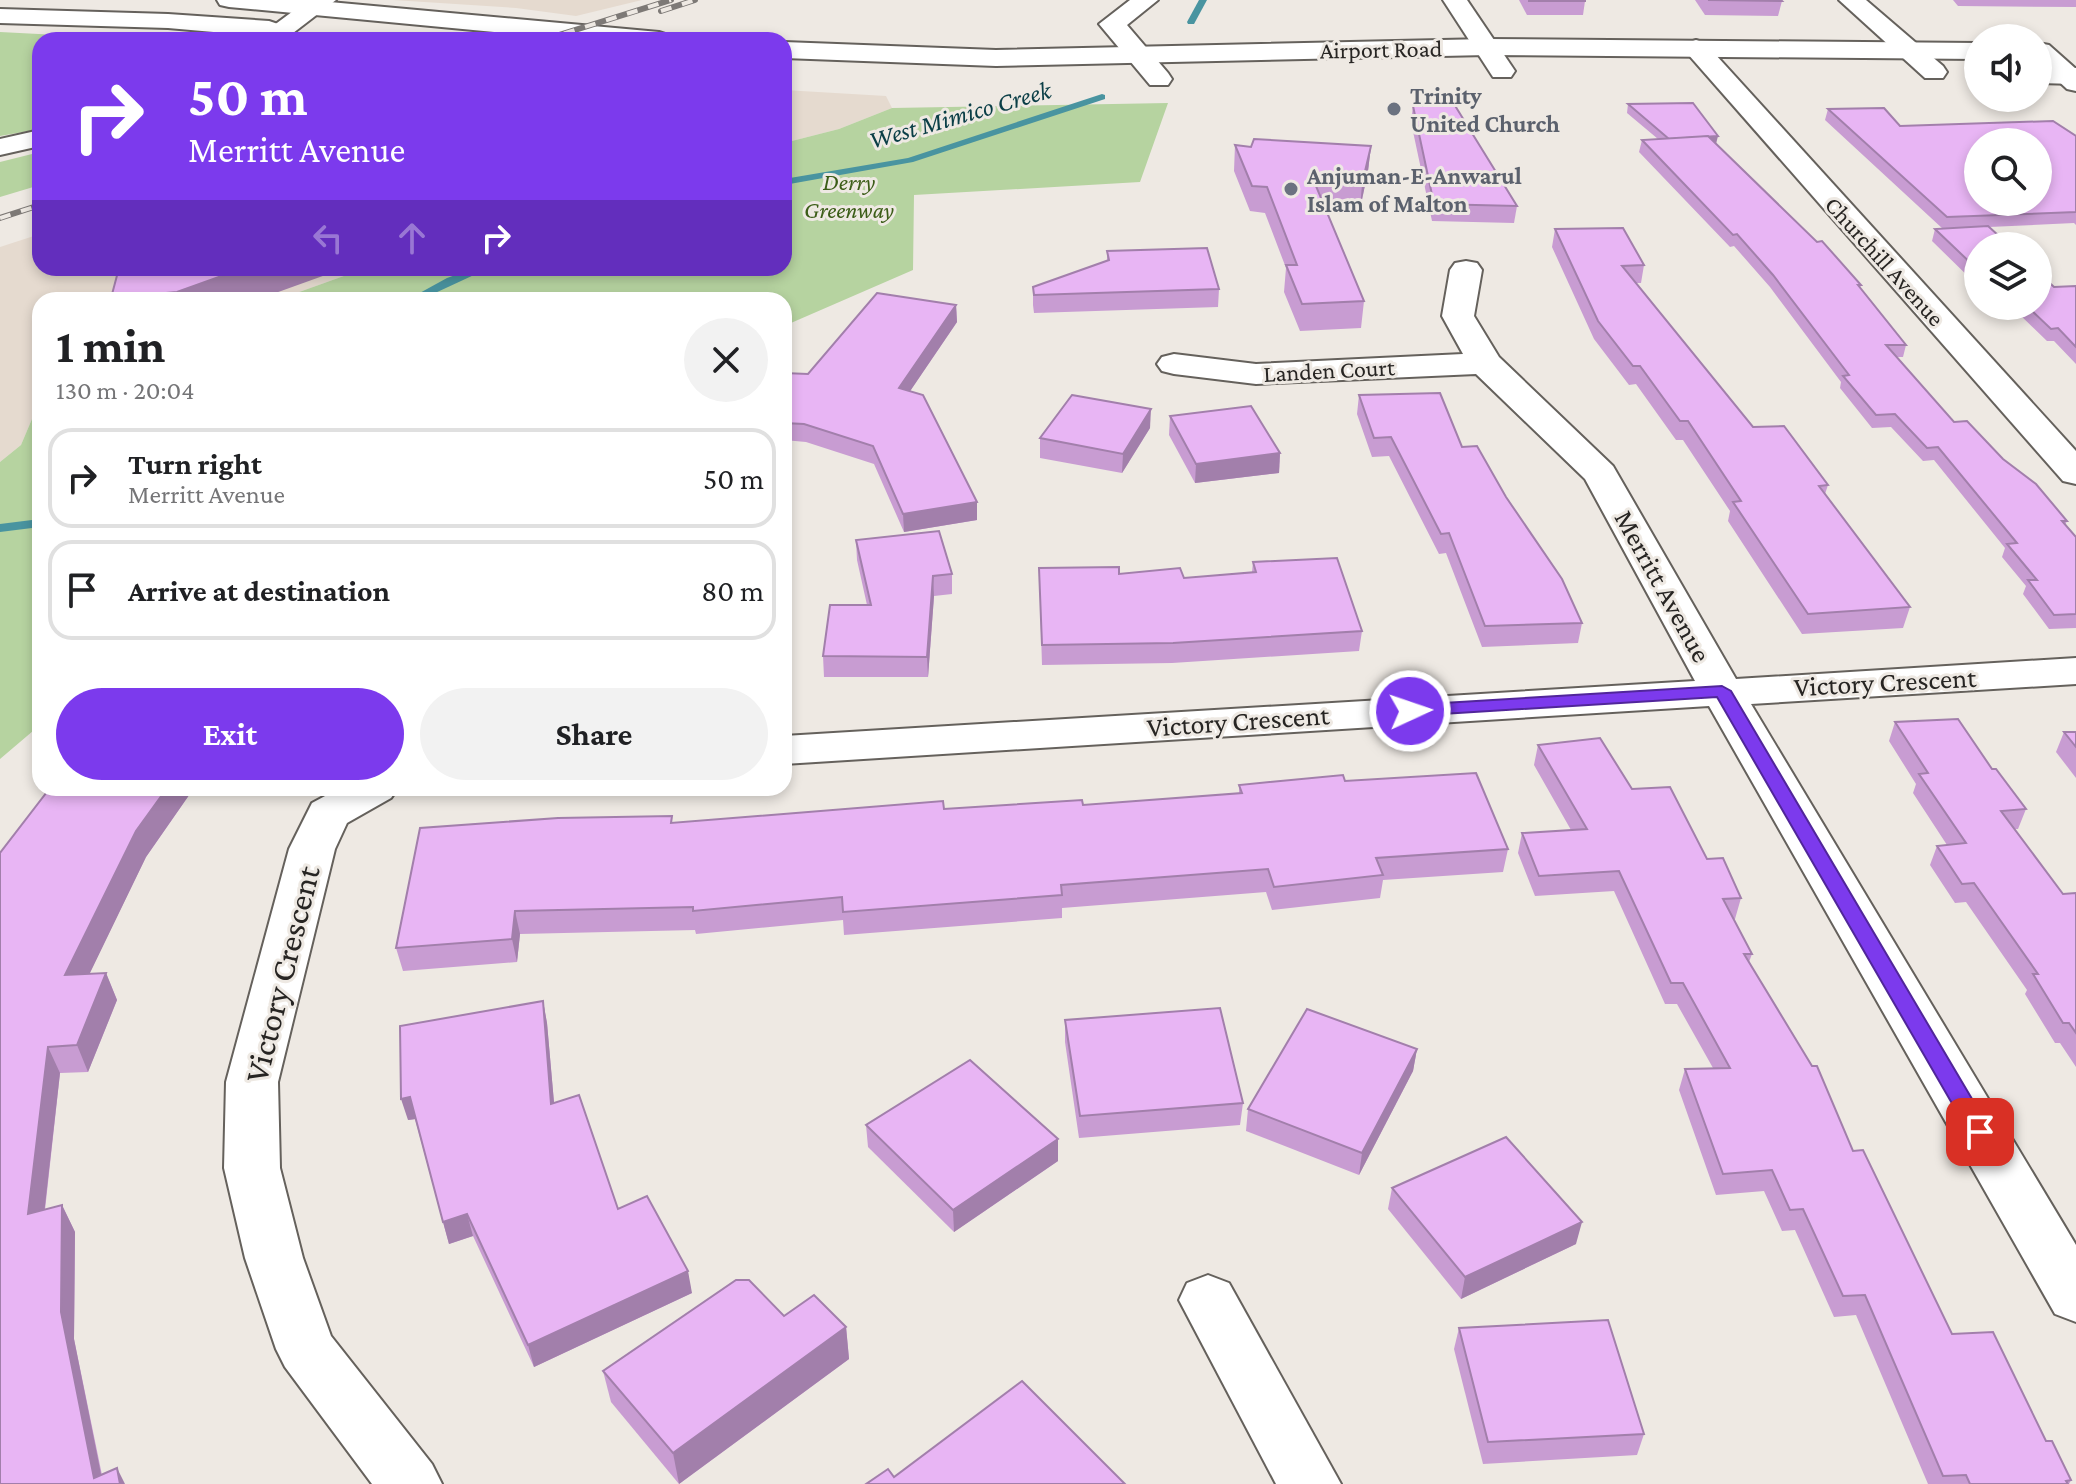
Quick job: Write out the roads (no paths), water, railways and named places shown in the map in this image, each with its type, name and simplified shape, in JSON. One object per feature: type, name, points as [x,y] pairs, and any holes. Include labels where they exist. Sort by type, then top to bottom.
[{"type":"street","points":[[229,0],[319,4],[583,32]]},
{"type":"street","points":[[1146,0],[1112,24],[1159,79]]},
{"type":"street","points":[[1455,0],[1502,71]]},
{"type":"street","points":[[1851,0],[1934,72]]},
{"type":"street","points":[[279,32],[319,4]]},
{"type":"street","points":[[0,16],[168,21],[252,32]]},
{"type":"street","name":"Airport Road","points":[[792,50],[996,58],[1487,47],[1964,73]]},
{"type":"street","name":"Airport Road","points":[[1303,77],[1964,51]]},
{"type":"street","name":"Churchill Avenue","points":[[1704,59],[2076,473]]},
{"type":"street","points":[[2052,64],[2074,72]]},
{"type":"street","points":[[915,81],[1274,77]]},
{"type":"street","points":[[0,147],[32,140]]},
{"type":"street","name":"Merritt Avenue","points":[[1466,270],[1458,316],[1485,363],[1600,474],[1722,691],[2076,1297]]},
{"type":"street","name":"Landen Court","points":[[1174,364],[1256,374],[1485,363]]},
{"type":"street","name":"Victory Crescent","points":[[792,749],[2076,671]]},
{"type":"street","name":"Victory Crescent","points":[[361,796],[328,814],[312,849],[252,1082],[252,1168],[274,1258],[306,1349],[410,1484]]},
{"type":"street","points":[[1208,1300],[1309,1484]]},
{"type":"waterway","name":"West Mimico Creek","points":[[1191,22],[1203,0]]},
{"type":"waterway","name":"West Mimico Creek","points":[[792,181],[910,160],[1102,97]]},
{"type":"waterway","name":"West Mimico Creek","points":[[428,292],[462,276]]},
{"type":"waterway","name":"West Mimico Creek","points":[[0,528],[32,524]]},
{"type":"railway","points":[[569,32],[671,0]]},
{"type":"railway","points":[[661,11],[695,0]]},
{"type":"railway","points":[[0,218],[32,208]]},
{"type":"place","name":"Trinity United Church","points":[[1394,109]]},
{"type":"place","name":"Anjuman-E-Anwarul Islam of Malton","points":[[1291,189]]},
{"type":"park label","name":"Derry Greenway","points":[[849,195]]}]
